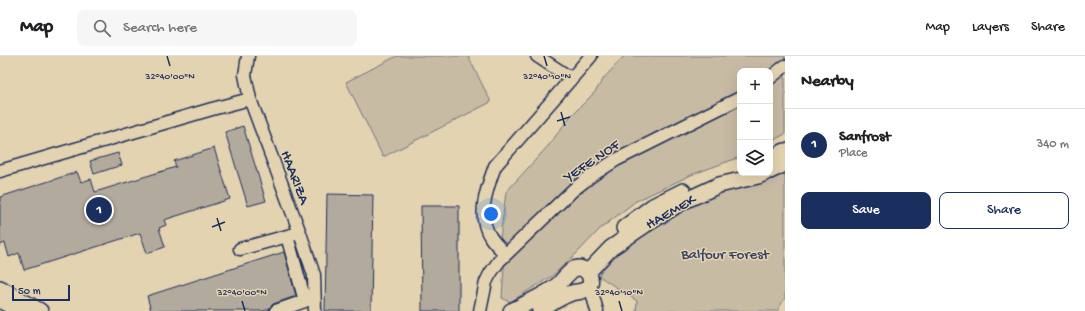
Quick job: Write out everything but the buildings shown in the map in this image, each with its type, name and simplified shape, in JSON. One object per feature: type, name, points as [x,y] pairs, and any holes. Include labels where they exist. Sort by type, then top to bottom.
[{"type":"main road","points":[[773,157],[785,151]]},
{"type":"main road","points":[[773,170],[785,164]]},
{"type":"main road","name":"HAEMEK","points":[[583,279],[585,262],[599,247],[653,206],[712,176],[737,170]]},
{"type":"main road","name":"HAEMEK","points":[[540,311],[567,294],[611,248],[682,202],[719,185],[758,176]]},
{"type":"main road","name":"HAEMEK","points":[[511,311],[552,289],[573,270],[576,269],[583,279]]},
{"type":"main road","points":[[0,288],[40,311]]},
{"type":"main road","points":[[0,300],[19,311]]},
{"type":"street","name":"HAARIZA","points":[[248,56],[244,75],[250,99],[314,275],[307,303],[315,311]]},
{"type":"street","points":[[537,56],[572,79]]},
{"type":"street","points":[[505,254],[490,237],[484,218],[484,202],[487,187],[495,166],[591,56]]},
{"type":"street","points":[[773,76],[785,66]]},
{"type":"street","points":[[0,171],[250,99]]},
{"type":"street","name":"YEFE NOF","points":[[480,311],[486,282],[494,268],[505,254],[573,190],[616,160],[737,100]]},
{"type":"street","points":[[240,249],[300,233]]},
{"type":"street","points":[[276,311],[307,303],[287,236]]},
{"type":"street","points":[[583,279],[583,296],[592,311]]},
{"type":"street","points":[[583,279],[597,311]]},
{"type":"street","points":[[486,282],[486,301],[490,311]]},
{"type":"green space","points":[[397,56],[468,56],[491,102],[383,157],[346,82]]},
{"type":"green space","points":[[624,56],[785,56],[785,134],[773,140],[773,68],[737,68],[737,158],[691,175],[636,201],[600,229],[552,276],[510,302],[502,298],[504,266],[499,247],[506,192],[549,145],[569,118],[595,92],[604,78]]},
{"type":"green space","name":"Balfour Forest","points":[[785,169],[785,298],[777,311],[636,311],[637,301],[599,276],[604,263],[690,204],[766,176],[773,176],[773,173]]},
{"type":"place","name":"Sanfrost","points":[[99,210]]}]
